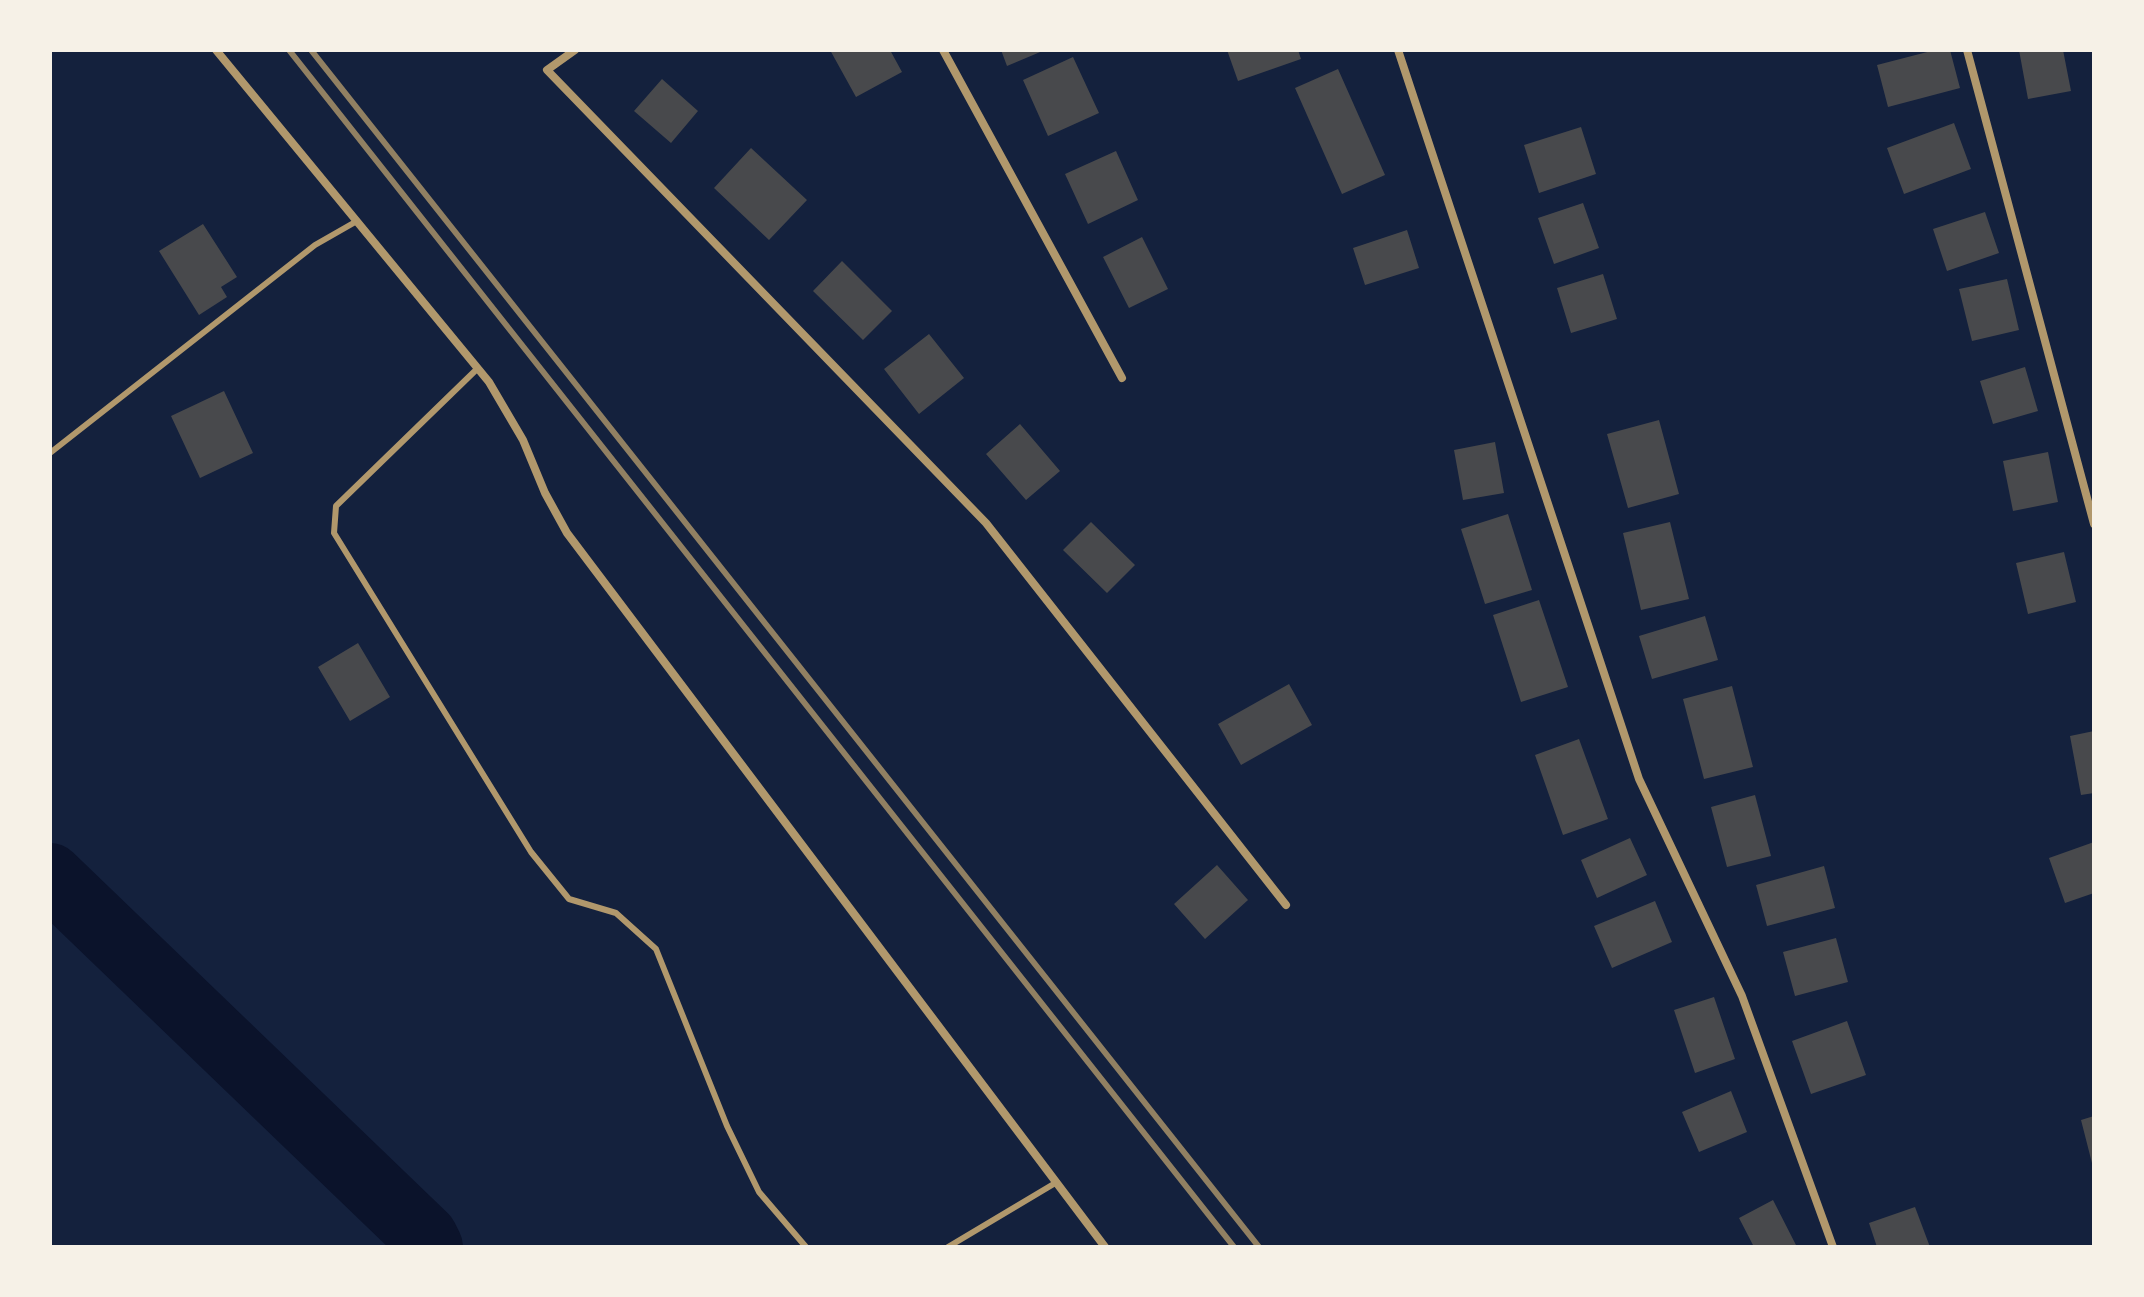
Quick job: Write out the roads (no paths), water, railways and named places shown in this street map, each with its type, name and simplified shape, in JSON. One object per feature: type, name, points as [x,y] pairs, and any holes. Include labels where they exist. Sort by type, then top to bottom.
[{"type":"street","points":[[216,50],[489,382],[523,440],[545,493],[567,533],[1105,1247]]},
{"type":"street","points":[[575,50],[547,70],[986,523],[1286,905]]},
{"type":"street","points":[[943,50],[1122,378]]},
{"type":"street","points":[[1398,50],[1639,779],[1742,996],[1833,1247]]},
{"type":"street","points":[[1967,50],[2094,524]]},
{"type":"lane","points":[[50,453],[315,245],[357,221]]},
{"type":"lane","points":[[478,368],[336,506],[334,533],[531,852],[569,899],[616,913],[656,949],[727,1126],[759,1192],[806,1247]]},
{"type":"lane","points":[[948,1247],[1057,1182]]},
{"type":"waterway","points":[[50,876],[425,1237],[430,1247]]},
{"type":"railway","points":[[289,50],[1234,1247]]},
{"type":"railway","points":[[311,50],[1259,1247]]}]
